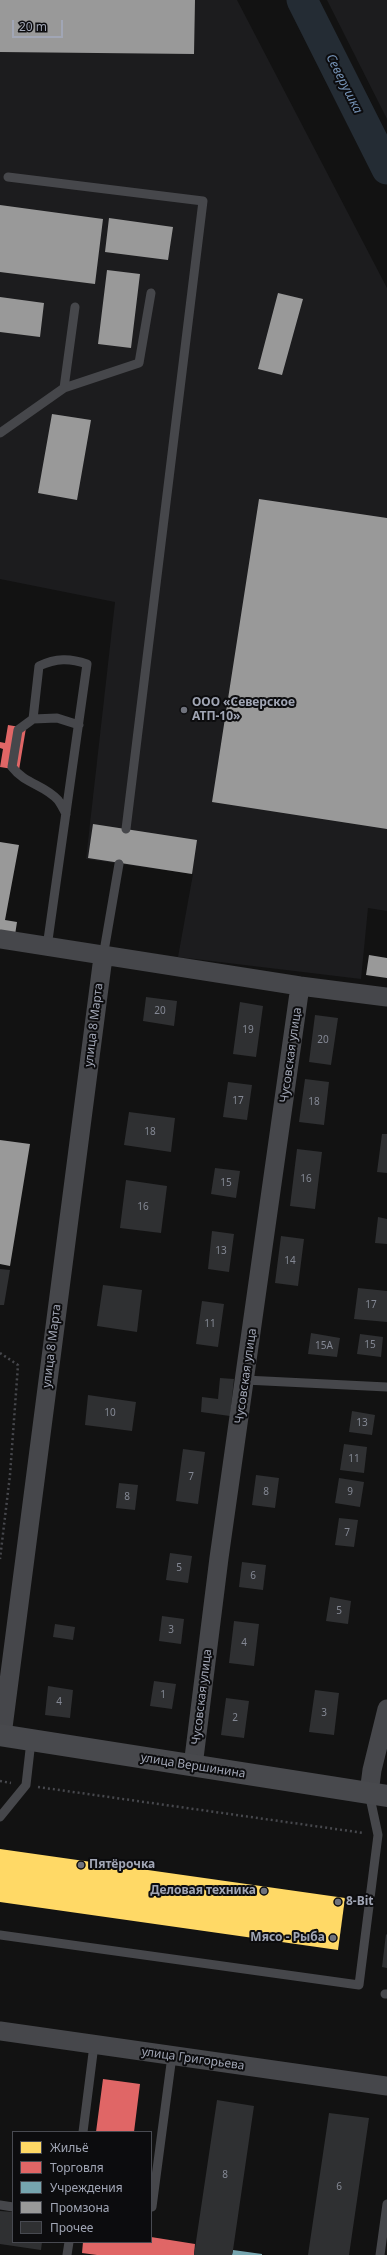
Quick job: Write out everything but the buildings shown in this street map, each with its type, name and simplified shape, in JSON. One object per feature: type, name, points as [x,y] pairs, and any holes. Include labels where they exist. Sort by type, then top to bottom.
[{"type":"main road","name":"улица Вершинина","points":[[1,1735],[378,1794]]},
{"type":"street","points":[[0,939],[102,957],[300,986],[387,996]]},
{"type":"street","name":"улица 8 Марта","points":[[1,1735],[102,957]]},
{"type":"street","name":"Чусовская улица","points":[[193,1766],[219,1558],[300,986]]},
{"type":"street","points":[[378,1794],[372,1770],[387,1709]]},
{"type":"street","name":"улица Григорьева","points":[[0,2031],[387,2086]]},
{"type":"lane","points":[[8,177],[203,201],[126,829]]},
{"type":"lane","points":[[0,433],[64,388],[139,364],[152,294]]},
{"type":"lane","points":[[64,388],[75,307]]},
{"type":"lane","points":[[33,718],[40,666],[52,660],[77,661],[87,664],[47,947]]},
{"type":"lane","points":[[66,814],[58,800],[49,792],[26,781],[12,768],[18,730],[33,718],[57,718],[79,726]]},
{"type":"lane","points":[[102,957],[119,864]]},
{"type":"lane","points":[[245,1380],[387,1387]]},
{"type":"lane","points":[[0,1817],[26,1785],[31,1740]]},
{"type":"lane","points":[[0,1935],[359,1985],[378,1835],[378,1794]]},
{"type":"lane","points":[[83,2131],[94,2045]]},
{"type":"lane","points":[[152,2207],[172,2056]]},
{"type":"lane","points":[[380,2255],[387,2204]]},
{"type":"lane","points":[[0,2205],[12,2207]]},
{"type":"lane","points":[[67,2255],[69,2243]]},
{"type":"path","points":[[0,1353],[18,1366],[10,1475],[0,1559]]},
{"type":"path","points":[[0,1782],[378,1835]]},
{"type":"shaded area","points":[[0,0],[237,0],[387,288],[387,911],[368,908],[361,979],[178,957],[193,874],[86,859],[115,602],[0,579]]},
{"type":"shaded area","points":[[327,0],[387,0],[387,119]]},
{"type":"waterway","name":"Северушка","points":[[302,0],[387,169]]},
{"type":"place","name":"ООО «Северское АТП-10»","points":[[184,710]]},
{"type":"place","name":"Пятёрочка","points":[[81,1865]]},
{"type":"place","name":"Деловая техника","points":[[264,1891]]},
{"type":"place","name":"8-Bit","points":[[338,1902]]},
{"type":"place","name":"Мясо - Рыба","points":[[333,1938]]}]
